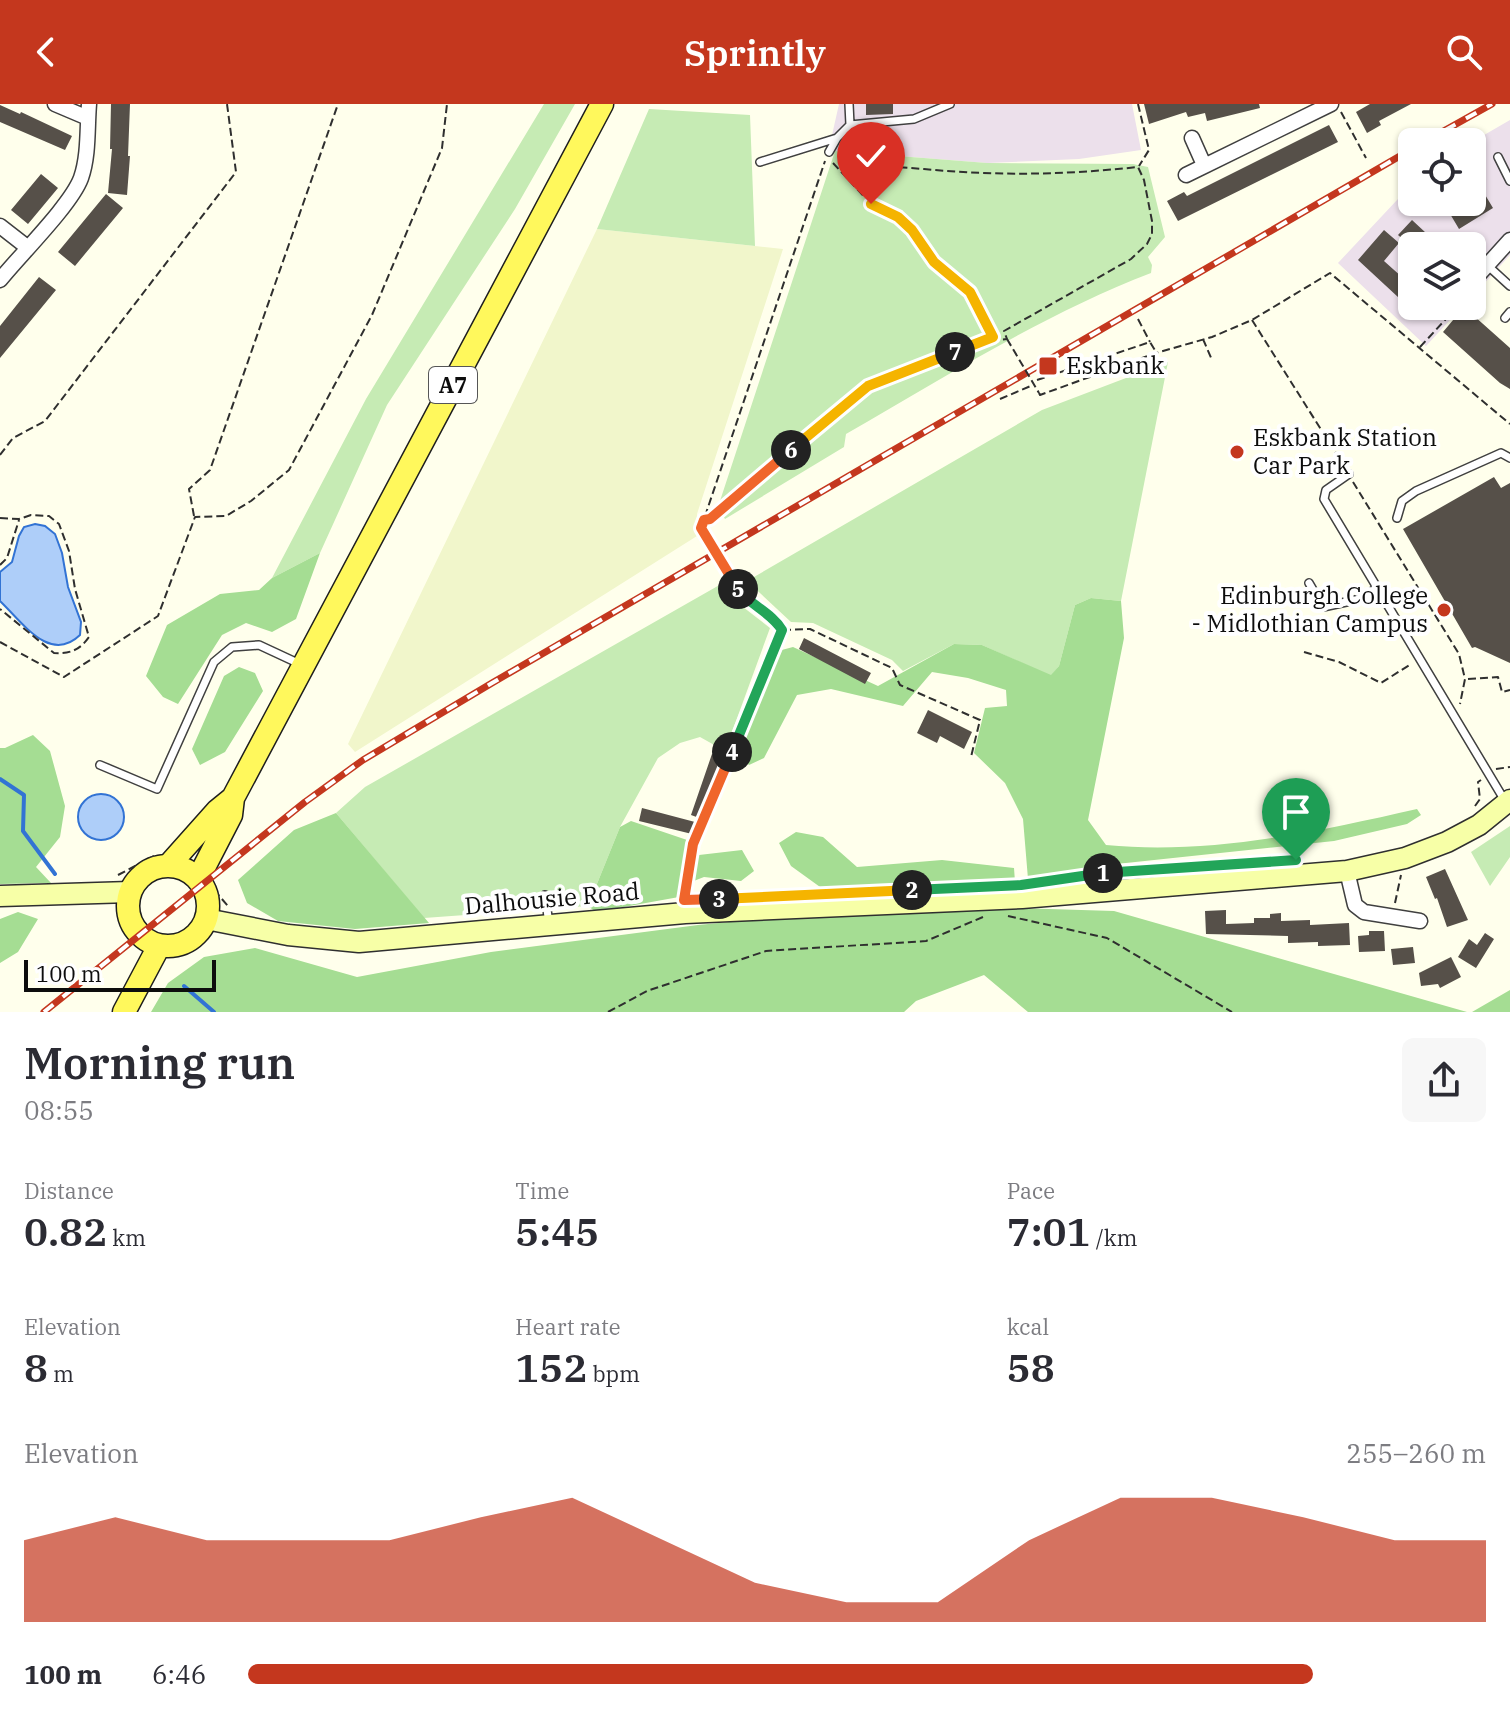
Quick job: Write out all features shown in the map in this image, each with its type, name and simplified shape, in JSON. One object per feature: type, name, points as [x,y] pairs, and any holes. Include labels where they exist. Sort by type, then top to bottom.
[{"type":"main road","name":"A7","points":[[204,879],[231,815],[233,798],[602,104]]},
{"type":"main road","name":"A7","points":[[130,892],[139,878],[233,798]]},
{"type":"main road","name":"Dalhousie Road","points":[[206,919],[288,935],[359,942],[685,913],[1044,896],[1347,871],[1405,858],[1447,842],[1479,825],[1508,802]]},
{"type":"main road","points":[[0,896],[130,892],[131,924],[143,938],[159,946],[175,946],[186,943],[198,933],[206,919],[207,896],[204,879],[162,860]]},
{"type":"main road","points":[[124,1012],[159,946]]},
{"type":"street","points":[[0,280],[70,196],[80,179],[86,158],[88,111],[55,104]]},
{"type":"street","points":[[1186,175],[1334,104]]},
{"type":"street","points":[[1192,138],[1204,165]]},
{"type":"street","points":[[0,226],[27,247]]},
{"type":"street","points":[[1487,265],[1510,240]]},
{"type":"street","points":[[1347,871],[1355,905],[1364,912],[1394,910],[1420,921]]},
{"type":"lane","points":[[849,104],[850,125]]},
{"type":"lane","points":[[828,154],[837,138],[850,125],[914,119],[950,104]]},
{"type":"lane","points":[[760,162],[837,138]]},
{"type":"lane","points":[[1498,157],[1510,181]]},
{"type":"lane","points":[[1487,265],[1510,286]]},
{"type":"lane","points":[[1397,518],[1402,501],[1416,491],[1501,453],[1510,458]]},
{"type":"lane","points":[[1349,474],[1326,490],[1324,499],[1508,802]]},
{"type":"lane","points":[[1309,583],[1323,607],[1360,599],[1377,588]]},
{"type":"lane","points":[[100,765],[157,789],[214,662],[232,647],[259,645],[304,666]]},
{"type":"lane","points":[[545,895],[549,926]]},
{"type":"path","points":[[0,455],[13,438],[45,421],[236,172],[227,104]]},
{"type":"path","points":[[0,642],[64,677],[158,616],[195,517],[189,489],[210,470],[338,104]]},
{"type":"path","points":[[195,517],[226,516],[251,501],[289,470],[372,315],[442,148],[447,104]]},
{"type":"path","points":[[1138,104],[1149,150],[1138,167]]},
{"type":"path","points":[[1334,104],[1366,158]]},
{"type":"path","points":[[828,154],[861,163],[989,176],[1055,175],[1138,167]]},
{"type":"path","points":[[828,154],[871,204],[898,217],[912,230],[934,262],[970,292],[993,337],[1007,339]]},
{"type":"path","points":[[782,630],[777,621],[745,598],[701,528],[828,154]]},
{"type":"path","points":[[1138,167],[1144,180],[1152,221],[1152,234],[1147,244],[1131,259],[1004,331],[1040,395],[1252,320],[1330,273],[1510,424]]},
{"type":"path","points":[[1138,319],[1156,353]]},
{"type":"path","points":[[1252,320],[1459,654],[1465,679],[1457,721]]},
{"type":"path","points":[[1419,348],[1445,320]]},
{"type":"path","points":[[704,520],[710,519],[868,386],[993,337]]},
{"type":"path","points":[[1203,339],[1212,360]]},
{"type":"path","points":[[1037,380],[1150,342]]},
{"type":"path","points":[[1000,399],[1033,385]]},
{"type":"path","points":[[0,518],[49,516],[59,524],[69,551],[75,589],[89,637],[83,646],[75,650],[65,654],[54,653],[0,609]]},
{"type":"path","points":[[0,565],[7,558],[19,519]]},
{"type":"path","points":[[782,630],[810,629],[892,668],[900,685],[980,720],[971,757]]},
{"type":"path","points":[[684,900],[693,844],[782,630]]},
{"type":"path","points":[[1304,652],[1339,662],[1381,683],[1419,659]]},
{"type":"path","points":[[1465,679],[1498,677],[1502,692],[1510,690]]},
{"type":"path","points":[[1473,809],[1480,799],[1478,782],[1499,767],[1510,767]]},
{"type":"path","points":[[1394,910],[1405,858]]},
{"type":"path","points":[[110,879],[162,860]]},
{"type":"path","points":[[1094,874],[1155,869]]},
{"type":"path","points":[[204,879],[221,902],[235,912]]},
{"type":"path","points":[[608,1012],[647,991],[766,951],[926,941],[992,912]]},
{"type":"path","points":[[1007,916],[1107,938],[1232,1012]]},
{"type":"shaded area","points":[[839,104],[1132,104],[1141,150],[1079,159],[987,163],[835,151],[830,144]]},
{"type":"shaded area","points":[[1510,120],[1510,255],[1486,282],[1486,232],[1398,232],[1398,320],[1338,263],[1398,199],[1398,216],[1486,216],[1486,134]]},
{"type":"shaded area","points":[[1398,320],[1450,320],[1426,346]]},
{"type":"green space","points":[[544,104],[575,104],[515,209],[387,405],[320,553],[272,578],[366,399]]},
{"type":"green space","points":[[649,109],[750,115],[755,246],[597,229]]},
{"type":"green space","points":[[835,151],[987,163],[1133,164],[1148,167],[1165,237],[1148,257],[1152,265],[1151,273],[1072,307],[958,369],[846,434],[844,447],[725,519],[718,507]]},
{"type":"green space","points":[[597,229],[783,249],[697,514],[697,536],[355,752],[348,744]]},
{"type":"green space","points":[[1168,362],[1121,601],[1091,598],[1075,605],[1059,666],[1051,676],[982,645],[954,644],[903,671],[892,660],[813,623],[791,622],[747,581],[1042,410]]},
{"type":"green space","points":[[320,553],[296,619],[272,632],[246,623],[222,635],[178,704],[163,697],[146,676],[167,625],[220,594],[259,590],[272,578]]},
{"type":"green space","points":[[723,583],[743,607],[770,628],[725,751],[700,737],[680,743],[658,758],[620,827],[588,906],[424,918],[336,813],[365,787]]},
{"type":"green space","points":[[1091,598],[1121,601],[1124,638],[1088,820],[1106,845],[1184,847],[1223,844],[1340,826],[1417,809],[1421,815],[1407,824],[1334,841],[1107,865],[1057,878],[1028,879],[1023,819],[1005,783],[974,753],[985,708],[1007,706],[1006,690],[968,678],[932,672],[903,706],[831,689],[797,695],[764,758],[749,765],[737,753],[778,651],[793,647],[878,686],[954,644],[982,645],[1051,675],[1059,666],[1075,605]]},
{"type":"green space","points":[[239,667],[255,673],[263,691],[225,752],[200,765],[192,749],[224,676]]},
{"type":"green space","points":[[33,735],[50,751],[65,806],[60,837],[36,867],[51,883],[0,884],[0,748]]},
{"type":"green space","points":[[336,813],[429,923],[355,929],[278,921],[247,903],[238,880],[294,830]]},
{"type":"green space","points":[[631,821],[690,841],[699,855],[742,850],[754,871],[741,881],[704,877],[686,884],[679,897],[596,912],[588,906],[620,827]]},
{"type":"green space","points":[[1510,826],[1510,857],[1490,886],[1471,852]]},
{"type":"green space","points":[[796,832],[823,837],[857,867],[942,860],[1014,868],[1015,882],[827,892],[791,866],[779,843]]},
{"type":"green space","points":[[913,905],[1114,911],[1467,1012],[1028,1012],[984,975],[916,1001],[904,1012],[151,1012],[168,983],[204,957],[255,948],[357,977],[491,952],[698,925]]},
{"type":"green space","points":[[18,912],[38,919],[18,952],[0,963],[0,919]]},
{"type":"green space","points":[[1510,990],[1510,1012],[1472,1012]]},
{"type":"water","points":[[35,524],[45,526],[55,534],[62,553],[68,587],[81,622],[80,635],[69,643],[58,645],[37,637],[0,601],[0,572],[12,562],[24,527]]},
{"type":"water","points":[[101,794],[117,801],[124,817],[117,833],[101,840],[85,833],[78,817],[85,801]]},
{"type":"building","points":[[111,104],[130,104],[127,195],[108,193],[112,149]]},
{"type":"building","points":[[866,104],[893,104],[893,114],[866,115]]},
{"type":"building","points":[[1144,104],[1259,104],[1260,108],[1207,121],[1205,113],[1188,117],[1186,112],[1149,124]]},
{"type":"building","points":[[1370,104],[1411,104],[1379,121],[1381,125],[1367,133],[1356,112]]},
{"type":"building","points":[[0,105],[72,136],[65,150],[0,122]]},
{"type":"building","points":[[1329,125],[1338,142],[1178,221],[1167,201],[1184,192],[1187,196]]},
{"type":"building","points":[[41,174],[58,188],[28,224],[11,210]]},
{"type":"building","points":[[106,194],[123,208],[75,266],[58,252]]},
{"type":"building","points":[[1486,196],[1493,208],[1486,212]]},
{"type":"building","points":[[1451,216],[1480,216],[1459,229]]},
{"type":"building","points":[[1412,220],[1425,232],[1401,232]]},
{"type":"building","points":[[1384,230],[1398,242],[1384,261],[1398,274],[1398,297],[1358,260]]},
{"type":"building","points":[[39,277],[56,290],[0,358],[0,326]]},
{"type":"building","points":[[1453,320],[1479,320],[1510,348],[1510,389],[1500,383],[1443,332]]},
{"type":"building","points":[[1494,477],[1501,488],[1510,483],[1510,663],[1472,648],[1403,529]]},
{"type":"building","points":[[804,638],[871,673],[865,684],[799,649]]},
{"type":"building","points":[[928,710],[972,732],[964,749],[940,736],[937,743],[917,733]]},
{"type":"building","points":[[712,754],[723,758],[702,819],[691,815]]},
{"type":"building","points":[[642,808],[695,822],[692,834],[639,821]]},
{"type":"building","points":[[1445,869],[1468,920],[1447,927],[1426,877]]},
{"type":"building","points":[[1226,910],[1226,924],[1254,923],[1254,918],[1270,918],[1270,914],[1281,913],[1281,921],[1310,920],[1310,925],[1349,923],[1350,945],[1288,943],[1288,936],[1206,934],[1205,911]]},
{"type":"building","points":[[1369,931],[1384,931],[1385,951],[1359,952],[1358,936],[1369,935]]},
{"type":"building","points":[[1485,933],[1494,939],[1476,968],[1458,957],[1469,939],[1477,945]]},
{"type":"building","points":[[1413,947],[1415,963],[1393,965],[1391,949]]},
{"type":"building","points":[[1451,957],[1461,977],[1440,988],[1438,984],[1421,986],[1419,973]]},
{"type":"waterway","points":[[0,779],[24,795],[23,831],[55,874]]},
{"type":"waterway","points":[[184,986],[214,1012]]},
{"type":"railway","points":[[1449,128],[1492,104]]},
{"type":"railway","points":[[44,1012],[305,802],[363,760],[1398,157]]},
{"type":"place","name":"Eskbank","points":[[1048,366]]},
{"type":"place","name":"Eskbank Station Car Park","points":[[1237,452]]},
{"type":"place","name":"Edinburgh College - Midlothian Campus","points":[[1444,610]]},
{"type":"route","points":[[871,204],[898,217],[912,230],[946,275],[970,292],[993,337],[868,386],[710,519],[704,520],[701,528],[733,582],[745,598],[777,621],[782,630],[693,844],[684,900],[1021,885],[1108,872],[1296,860]]}]
